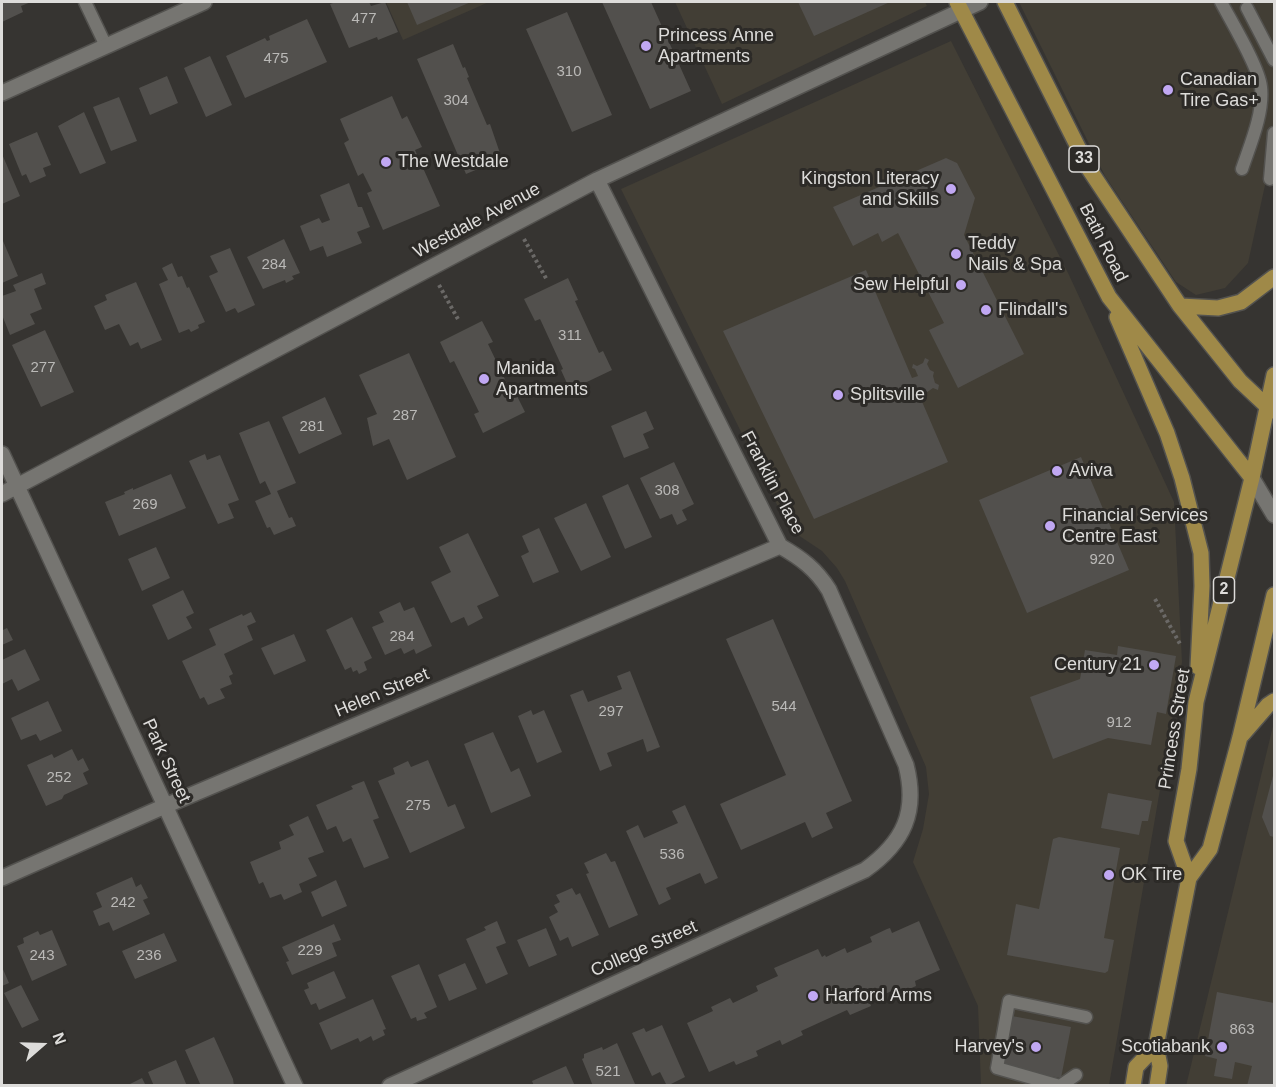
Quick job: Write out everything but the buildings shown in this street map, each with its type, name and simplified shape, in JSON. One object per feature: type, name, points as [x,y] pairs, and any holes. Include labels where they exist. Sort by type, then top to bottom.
[{"type":"main road","name":"Bath Road","points":[[1005,2],[1089,169],[1180,306],[1240,381],[1271,410]]},
{"type":"main road","name":"Bath Road","points":[[960,6],[1109,297],[1252,478]]},
{"type":"main road","points":[[1180,306],[1218,308],[1241,302],[1275,277]]},
{"type":"main road","points":[[1109,297],[1167,433],[1182,478],[1201,553],[1202,586],[1196,702]]},
{"type":"main road","name":"Princess Street","points":[[1189,878],[1176,841],[1189,769],[1196,702],[1271,410],[1275,375]]},
{"type":"main road","points":[[1157,1086],[1160,1066],[1156,1046],[1189,878],[1210,849],[1275,595]]},
{"type":"main road","points":[[1240,737],[1268,705],[1275,701]]},
{"type":"main road","points":[[1133,1086],[1136,1067],[1156,1046]]},
{"type":"street","points":[[2,93],[204,2]]},
{"type":"street","name":"Westdale Avenue","points":[[2,494],[597,180],[960,6],[980,2]]},
{"type":"street","name":"Franklin Place","points":[[597,180],[780,546],[808,564],[820,575],[829,590],[906,765],[911,800],[909,815],[902,832]]},
{"type":"street","name":"Park Street","points":[[2,454],[295,1086]]},
{"type":"street","name":"33","points":[[1252,478],[1275,515]]},
{"type":"street","name":"Helen Street","points":[[2,878],[165,806],[780,546]]},
{"type":"street","name":"College Street","points":[[390,1086],[865,870],[893,846],[902,832]]},
{"type":"lane","points":[[85,2],[105,46]]},
{"type":"lane","points":[[1221,2],[1250,56],[1262,86],[1258,119],[1242,169]]},
{"type":"lane","points":[[1247,8],[1275,60]]},
{"type":"lane","points":[[1270,179],[1275,132]]},
{"type":"lane","points":[[1076,1075],[1060,1086],[997,1068],[1009,1001],[1086,1017]]},
{"type":"path","points":[[524,238],[547,280]]},
{"type":"path","points":[[439,283],[459,321]]},
{"type":"path","points":[[1155,598],[1177,640],[1185,649]]},
{"type":"shaded area","points":[[386,2],[489,2],[403,40]]},
{"type":"shaded area","points":[[675,2],[925,2],[927,6],[722,104]]},
{"type":"shaded area","points":[[1019,2],[1274,2],[1274,144],[1248,263],[1225,288],[1196,295],[1176,282],[1105,176]]},
{"type":"shaded area","points":[[951,41],[1069,275],[1174,502],[1182,662],[1109,1085],[981,1085],[978,1006],[913,862],[923,829],[929,794],[926,767],[845,581],[822,551],[789,529],[621,189]]},
{"type":"shaded area","points":[[1274,722],[1274,1085],[1186,1086]]},
{"type":"place","name":"Princess Anne Apartments","points":[[646,46]]},
{"type":"place","name":"Canadian Tire Gas+","points":[[1168,90]]},
{"type":"place","name":"The Westdale","points":[[386,162]]},
{"type":"place","name":"Kingston Literacy and Skills","points":[[951,189]]},
{"type":"place","name":"Teddy Nails & Spa","points":[[956,254]]},
{"type":"place","name":"Sew Helpful","points":[[961,285]]},
{"type":"place","name":"Flindall's","points":[[986,310]]},
{"type":"place","name":"Manida Apartments","points":[[484,379]]},
{"type":"place","name":"Splitsville","points":[[838,395]]},
{"type":"place","name":"Aviva","points":[[1057,471]]},
{"type":"place","name":"Financial Services Centre East","points":[[1050,526]]},
{"type":"place","name":"Century 21","points":[[1154,665]]},
{"type":"place","name":"OK Tire","points":[[1109,875]]},
{"type":"place","name":"Harford Arms","points":[[813,996]]},
{"type":"place","name":"Harvey's","points":[[1036,1047]]},
{"type":"place","name":"Scotiabank","points":[[1222,1047]]}]
